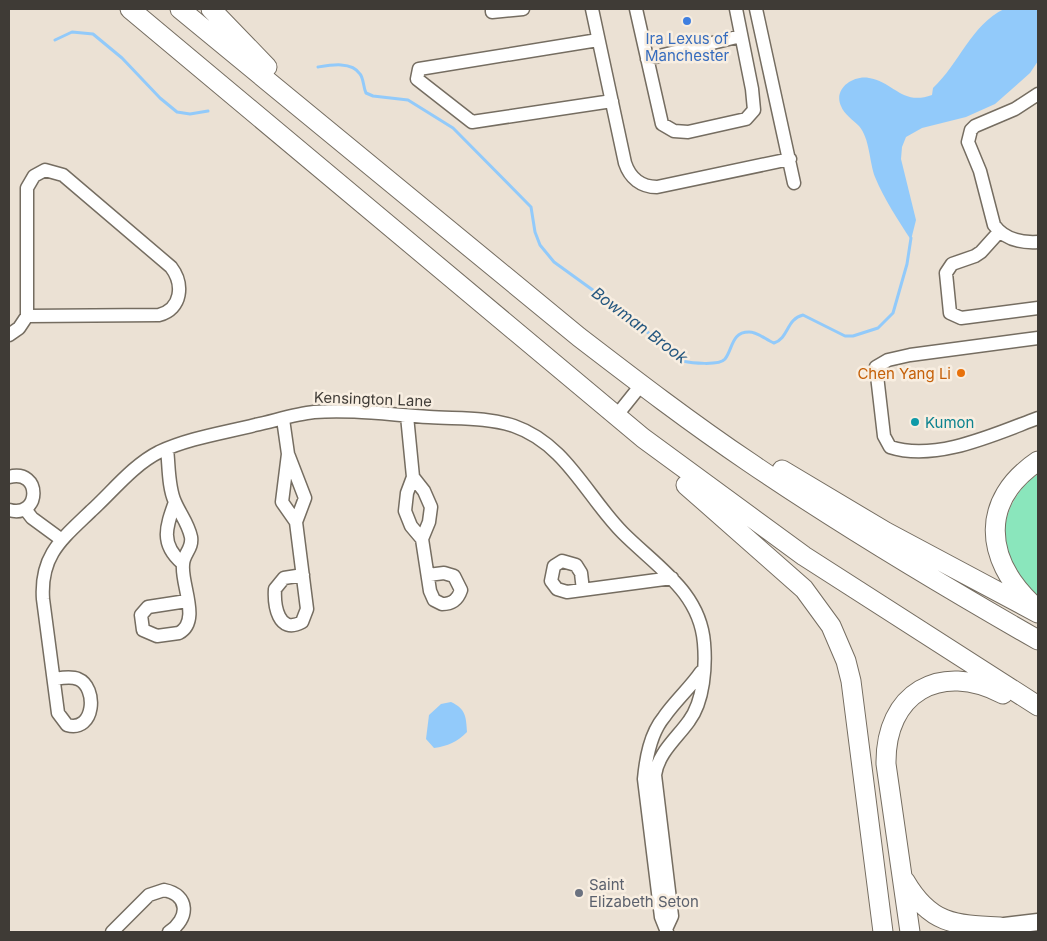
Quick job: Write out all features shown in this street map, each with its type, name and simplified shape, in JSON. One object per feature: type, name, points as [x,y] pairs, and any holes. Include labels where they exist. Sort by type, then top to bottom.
[{"type":"highway","points":[[130,9],[643,438],[804,556],[1038,706]]},
{"type":"highway","points":[[180,9],[327,128],[578,337],[641,385],[747,461],[835,519],[1038,640]]},
{"type":"highway","points":[[211,9],[327,128]]},
{"type":"highway","points":[[578,337],[614,356],[788,474],[886,532],[1038,612]]},
{"type":"highway","points":[[643,438],[679,479],[804,589],[820,609],[839,643],[846,661],[855,703],[883,932]]},
{"type":"highway","points":[[1038,461],[1020,474],[1007,489],[999,506],[995,538],[998,556],[1008,576],[1017,590],[1038,612]]},
{"type":"highway","points":[[910,932],[888,784],[886,746],[893,721],[903,704],[930,684],[968,680],[994,689],[1038,713]]},
{"type":"highway","points":[[900,874],[917,900],[939,918],[962,925],[1000,927]]},
{"type":"main road","points":[[960,932],[1038,922]]},
{"type":"street","points":[[492,9],[492,12],[523,9]]},
{"type":"street","points":[[592,9],[627,170],[636,181],[649,187],[657,187],[790,159]]},
{"type":"street","points":[[636,9],[662,124],[674,131],[688,132],[746,119],[754,110],[752,89],[736,9]]},
{"type":"street","points":[[756,9],[794,183]]},
{"type":"street","points":[[647,59],[741,36]]},
{"type":"street","points":[[598,40],[419,69],[417,79],[472,122],[612,101]]},
{"type":"street","points":[[1038,94],[1015,109],[975,126],[969,136],[971,152],[980,171],[994,225],[999,232],[1022,242],[1038,242]]},
{"type":"street","points":[[9,335],[19,328],[27,316],[27,188],[34,176],[45,170],[63,176],[171,267],[179,281],[176,303],[167,313],[159,315],[27,316]]},
{"type":"street","points":[[999,232],[981,252],[952,264],[946,273],[950,313],[961,318],[1038,308]]},
{"type":"street","points":[[1038,338],[910,355],[888,360],[876,367],[884,436],[890,447],[901,451],[951,449],[1038,418]]},
{"type":"street","points":[[617,415],[641,385]]},
{"type":"street","name":"Kensington Lane","points":[[54,679],[42,586],[48,559],[62,540],[141,464],[166,449],[206,436],[312,412],[502,423],[540,439],[561,457],[624,534],[672,578],[689,597],[700,620],[704,645],[703,670],[697,705],[691,719],[668,747],[656,769],[653,807]]},
{"type":"street","points":[[407,416],[413,477],[405,511],[411,526],[422,539],[428,575]]},
{"type":"street","points":[[284,419],[288,454],[282,502],[296,522],[303,575]]},
{"type":"street","points":[[166,449],[174,502],[186,521],[192,542],[182,563],[187,601]]},
{"type":"street","points":[[288,454],[305,498],[296,522]]},
{"type":"street","points":[[9,477],[20,476],[31,484],[33,498],[25,509],[18,511],[9,510]]},
{"type":"street","points":[[413,477],[424,491],[431,507],[429,522],[422,539]]},
{"type":"street","points":[[174,502],[168,523],[167,545],[172,554],[182,563]]},
{"type":"street","points":[[25,509],[32,518],[62,540]]},
{"type":"street","points":[[583,590],[672,578]]},
{"type":"street","name":"Kensington Lane","points":[[666,931],[671,919],[666,912],[653,807],[644,779],[648,755],[659,723],[703,670]]},
{"type":"street","points":[[674,706],[691,719]]},
{"type":"street","points":[[112,932],[149,895],[164,890],[178,897],[184,908],[182,921],[169,932]]},
{"type":"green space","points":[[1038,474],[1038,597],[1021,581],[1010,567],[1006,557],[1004,536],[1007,516],[1011,506],[1022,488]]},
{"type":"water","points":[[1004,9],[1038,9],[1038,61],[1030,73],[995,104],[966,117],[922,128],[906,137],[902,147],[901,159],[916,220],[911,240],[875,177],[863,131],[842,109],[839,100],[842,89],[851,81],[869,78],[878,80],[905,96],[922,98],[932,95],[933,88],[974,35],[993,16]]},
{"type":"water","points":[[451,702],[460,708],[464,714],[467,732],[452,743],[434,748],[426,739],[429,715],[441,704]]},
{"type":"waterway","points":[[55,40],[72,32],[93,34],[122,58],[160,98],[177,112],[190,114],[208,111]]},
{"type":"waterway","name":"Bowman Brook","points":[[318,67],[328,65],[352,67],[361,76],[366,93],[373,96],[408,100],[453,128],[531,207],[535,232],[540,245],[554,262],[619,309],[683,361],[692,363],[717,363],[722,361],[728,355],[733,342],[743,333],[756,333],[774,343],[779,341],[793,320],[803,315],[845,336],[853,336],[878,328],[893,313],[907,264],[911,238]]},
{"type":"place","name":"Ira Lexus of Manchester","points":[[687,21]]},
{"type":"place","name":"Chen Yang Li","points":[[961,373]]},
{"type":"place","name":"Kumon","points":[[915,422]]},
{"type":"place","name":"Saint Elizabeth Seton","points":[[579,893]]}]
